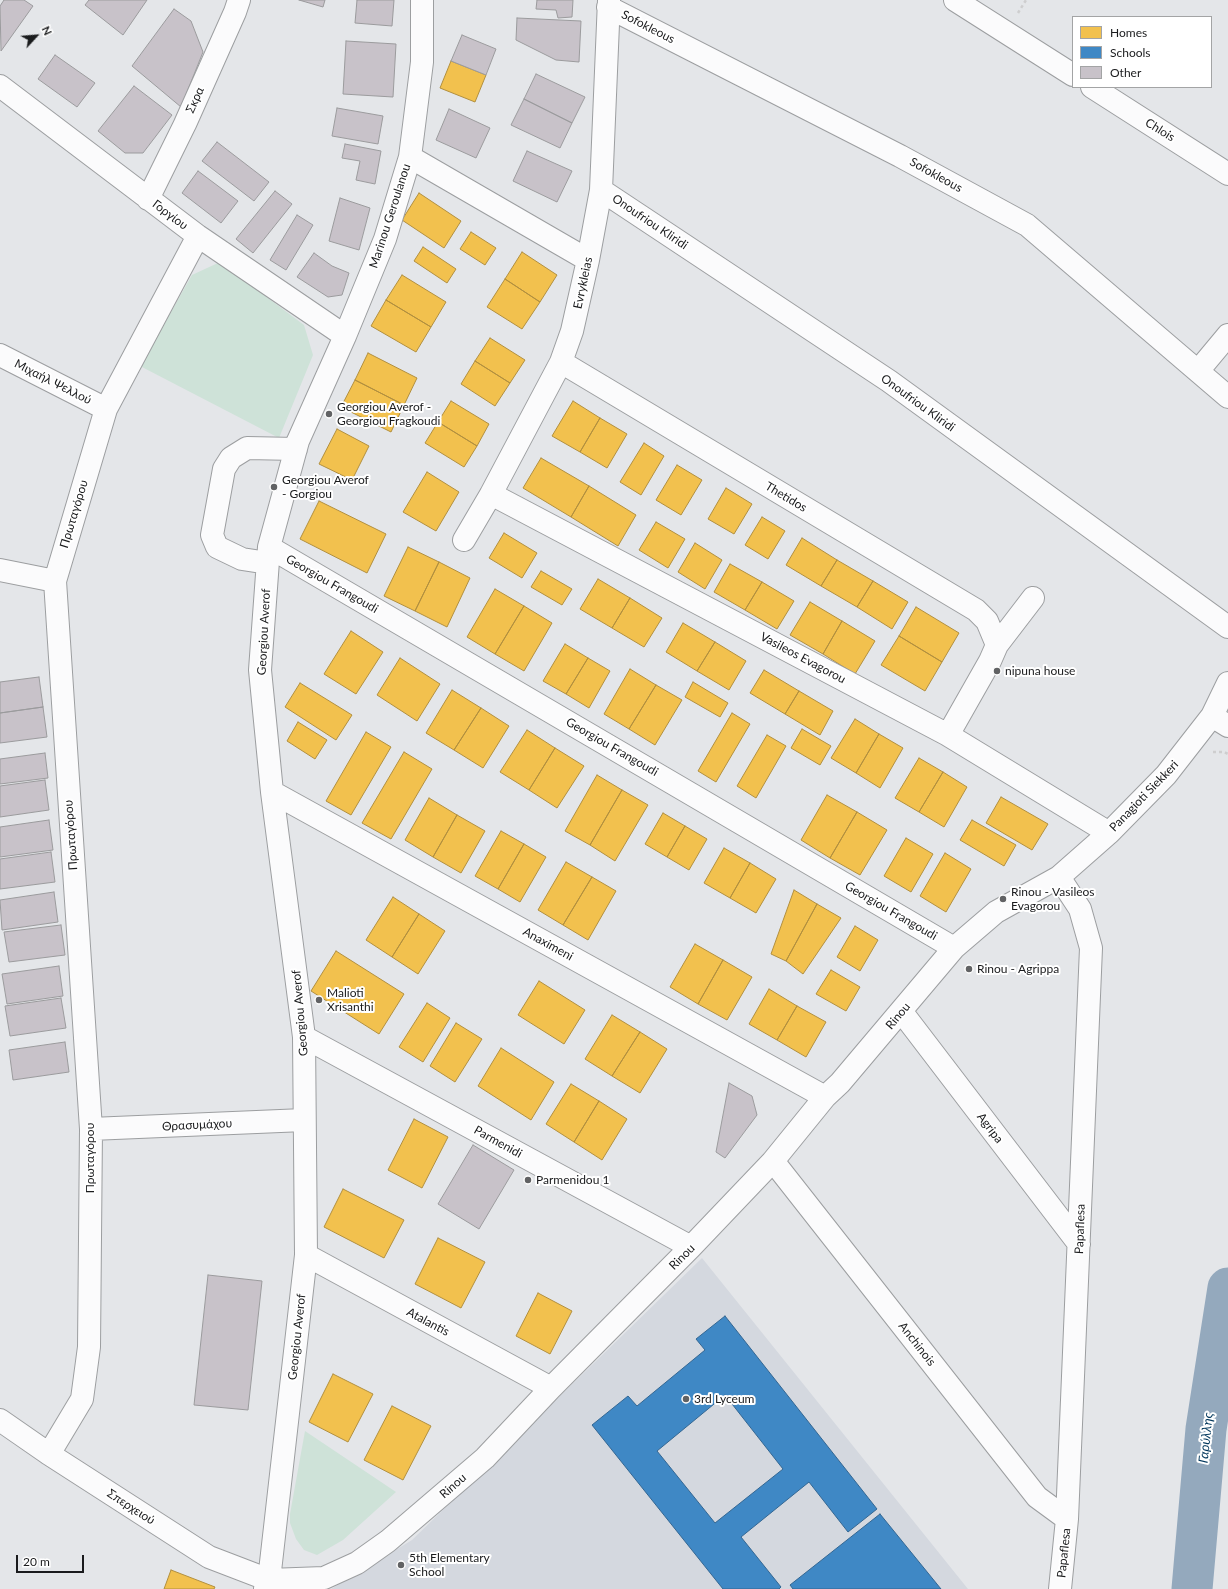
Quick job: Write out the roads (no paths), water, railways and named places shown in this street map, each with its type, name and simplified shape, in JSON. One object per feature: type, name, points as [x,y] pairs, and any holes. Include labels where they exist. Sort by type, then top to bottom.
[{"type":"street","name":"Marinou Geroulanou","points":[[297,445],[345,336],[385,239],[410,157],[422,62],[422,0]]},
{"type":"street","points":[[955,0],[1072,74]]},
{"type":"street","name":"Σκρα","points":[[148,199],[185,124],[231,4]]},
{"type":"street","name":"Evrykleias","points":[[464,540],[491,494],[561,362],[572,331],[588,260],[601,190],[609,4]]},
{"type":"street","name":"Sofokleous","points":[[609,4],[1027,224],[1228,397]]},
{"type":"street","name":"Γοργίου","points":[[0,86],[198,236],[345,336]]},
{"type":"street","name":"Chlois","points":[[1094,88],[1228,174]]},
{"type":"street","points":[[410,157],[588,260]]},
{"type":"street","name":"Onoufriou Kliridi","points":[[601,190],[889,381],[1228,627]]},
{"type":"street","name":"Πρωταγόρου","points":[[49,1454],[82,1399],[89,1347],[91,1129],[55,581],[106,409],[198,236]]},
{"type":"street","points":[[1198,371],[1228,335]]},
{"type":"street","name":"Μιχαήλ Ψελλού","points":[[0,355],[106,409]]},
{"type":"street","name":"Thetidos","points":[[561,362],[976,610],[987,621],[997,645]]},
{"type":"street","points":[[269,555],[242,559],[217,548],[212,535],[224,469],[231,458],[247,448],[297,445]]},
{"type":"street","name":"Georgiou Averof","points":[[267,1585],[306,1255],[304,1037],[272,792],[260,670],[269,555],[297,445]]},
{"type":"street","name":"Vasileos Evagorou","points":[[491,494],[948,735],[1108,833]]},
{"type":"street","name":"Georgiou Frangoudi","points":[[269,555],[954,948]]},
{"type":"street","points":[[0,570],[55,581]]},
{"type":"street","points":[[948,735],[990,661],[997,645],[1033,598]]},
{"type":"street","name":"Panagioti Siekkeri","points":[[1059,877],[1108,833],[1220,721],[1228,683]]},
{"type":"street","name":"Anaximeni","points":[[272,792],[824,1097]]},
{"type":"street","name":"Rinou","points":[[267,1585],[324,1578],[358,1563],[388,1541],[485,1458],[551,1388],[691,1247],[773,1161],[824,1097],[840,1083],[954,948],[996,912],[1059,877]]},
{"type":"street","name":"Papaflesa","points":[[1059,877],[1080,909],[1091,948],[1067,1519],[1060,1589]]},
{"type":"street","name":"Agripa","points":[[901,1011],[1079,1244]]},
{"type":"street","name":"Parmenidi","points":[[304,1037],[691,1247]]},
{"type":"street","name":"Θρασυμάχου","points":[[91,1129],[304,1120]]},
{"type":"street","name":"Anchinois","points":[[773,1161],[1037,1497],[1067,1519]]},
{"type":"street","name":"Atalantis","points":[[306,1255],[551,1388]]},
{"type":"street","name":"Σπερχειού","points":[[0,1420],[49,1454],[209,1557],[267,1585]]},
{"type":"waterway","name":"Γαρύλλης","points":[[1192,1589],[1206,1429],[1228,1288]]},
{"type":"place","name":"Georgiou Averof - Georgiou Fragkoudi","points":[[329,414]]},
{"type":"place","name":"Georgiou Averof - Gorgiou","points":[[274,487]]},
{"type":"place","name":"nipuna house","points":[[997,671]]},
{"type":"place","name":"Rinou - Vasileos Evagorou","points":[[1003,899]]},
{"type":"place","name":"Rinou - Agrippa","points":[[969,969]]},
{"type":"place","name":"Malioti Xrisanthi","points":[[319,1000]]},
{"type":"place","name":"Parmenidou 1","points":[[528,1180]]},
{"type":"place","name":"3rd Lyceum","points":[[686,1399]]},
{"type":"place","name":"5th Elementary School","points":[[401,1565]]}]
